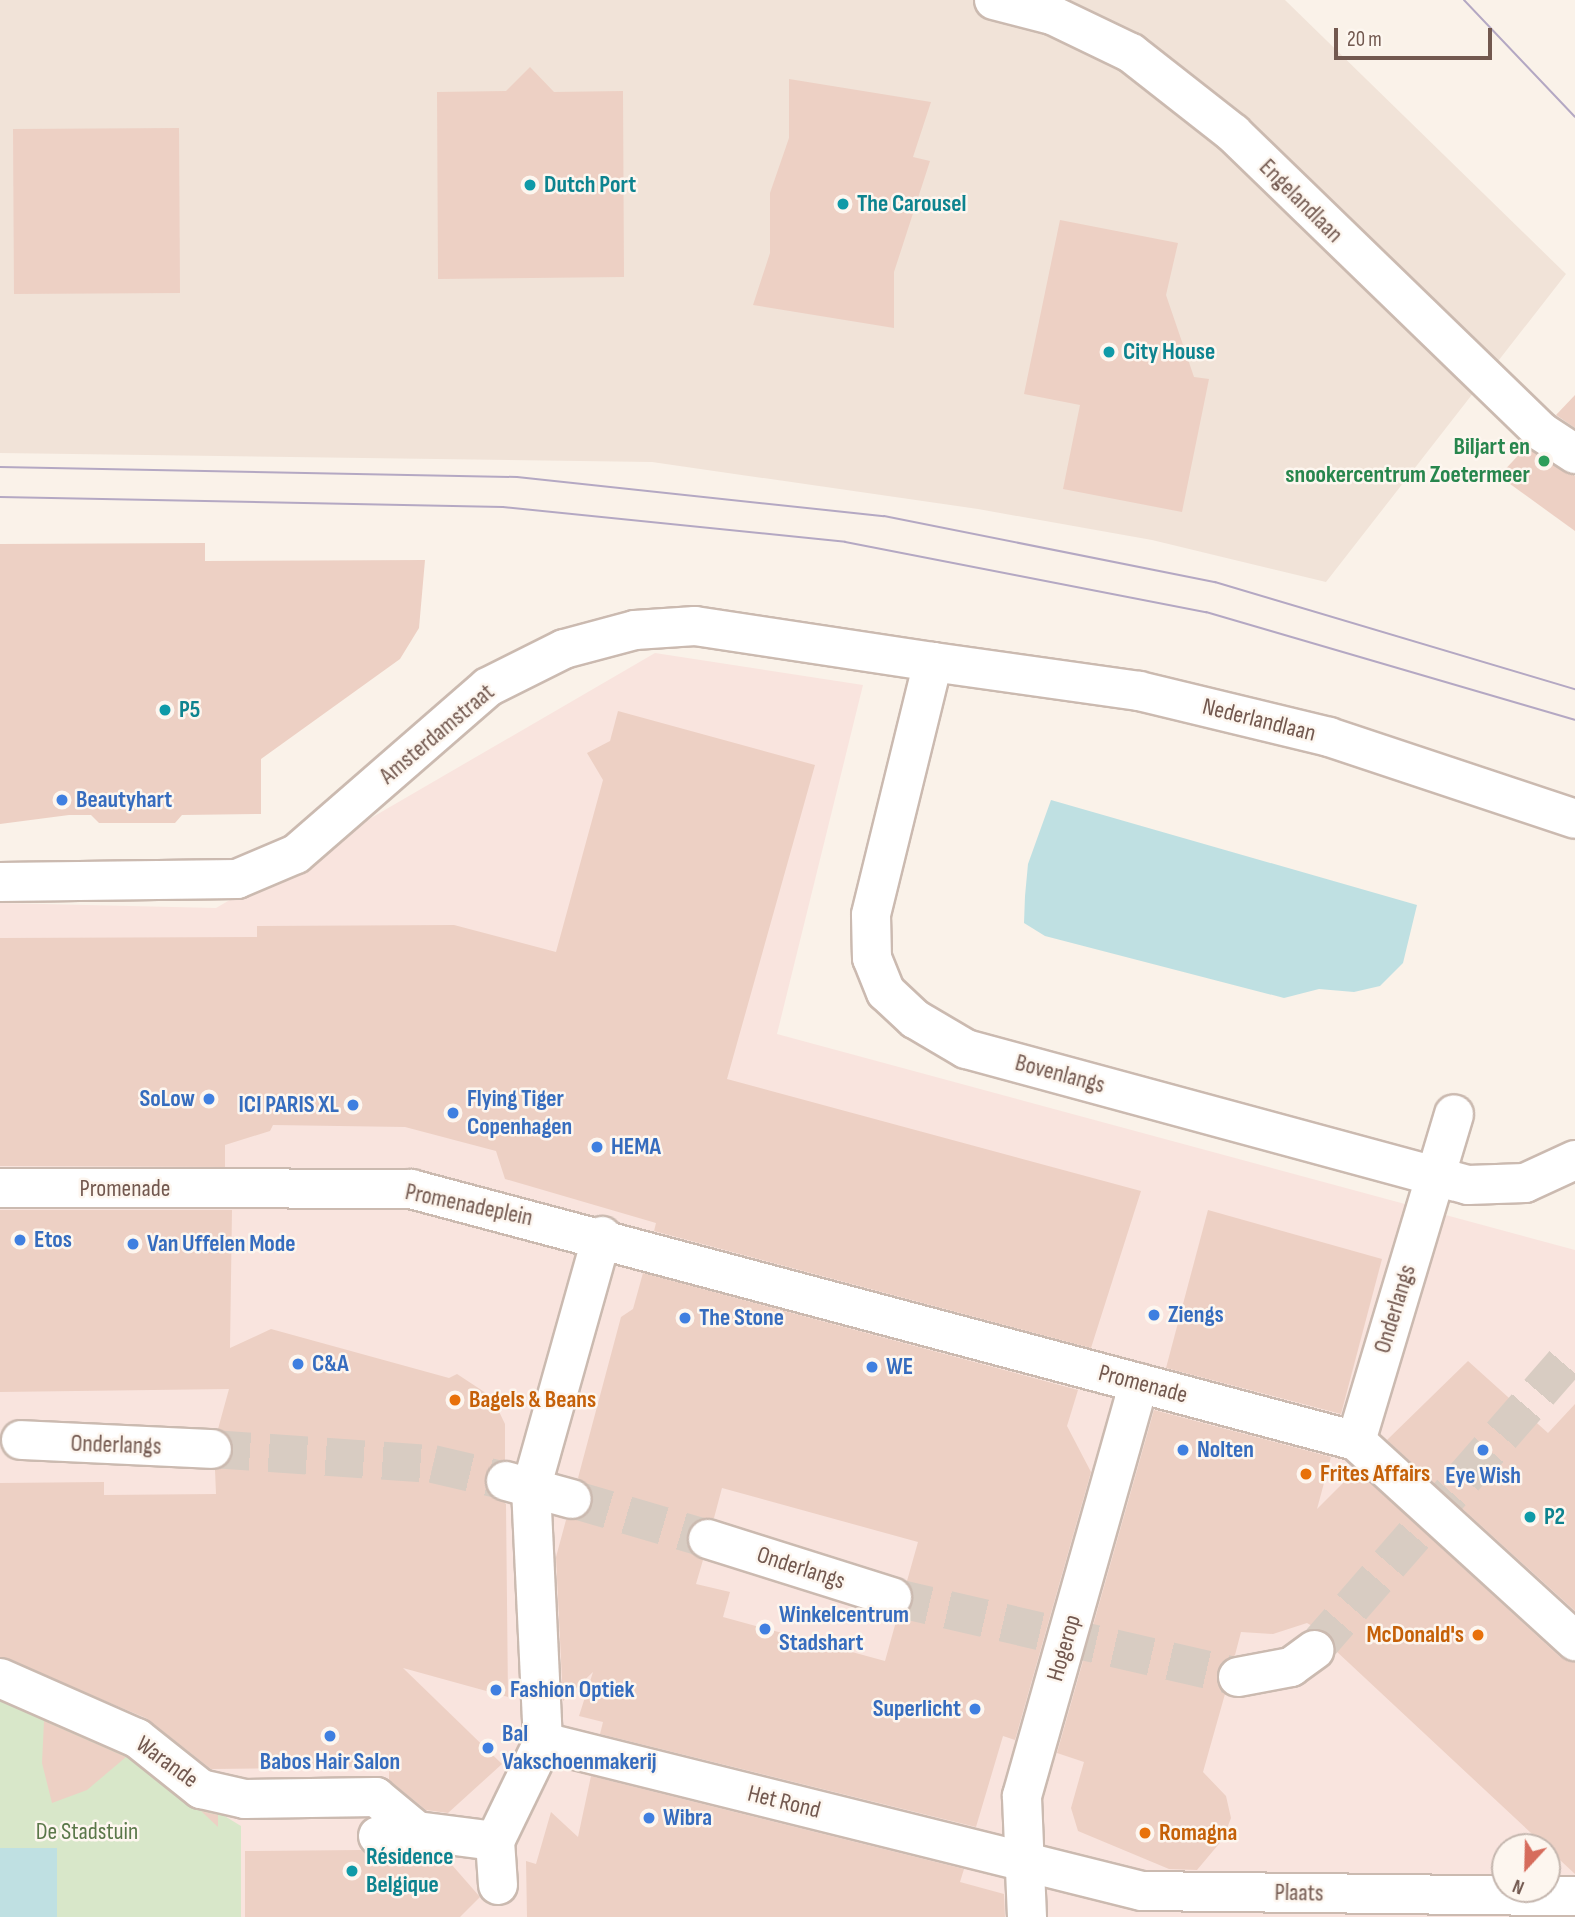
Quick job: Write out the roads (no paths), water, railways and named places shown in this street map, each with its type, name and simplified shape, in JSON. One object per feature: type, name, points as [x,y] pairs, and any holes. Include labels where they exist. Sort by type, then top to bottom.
[{"type":"street","name":"Engelandlaan","points":[[994,0],[1052,15],[1131,53],[1212,117],[1540,431],[1575,454]]},
{"type":"street","name":"Amsterdamstraat","points":[[0,882],[237,879],[296,854],[488,687],[565,649],[635,630],[695,626],[933,662]]},
{"type":"street","name":"Nederlandlaan","points":[[933,662],[1139,691],[1302,731],[1575,819]]},
{"type":"street","name":"Bovenlangs","points":[[933,662],[871,915],[872,958],[886,992],[915,1019],[965,1049],[1435,1177],[1492,1188],[1558,1173],[1575,1160]]},
{"type":"street","name":"Onderlangs","points":[[1356,1441],[1454,1114]]},
{"type":"street","name":"Promenade","points":[[0,1188],[251,1189]]},
{"type":"street","name":"Promenadeplein","points":[[251,1189],[411,1189],[644,1247]]},
{"type":"street","points":[[498,1885],[495,1841],[543,1742],[518,1484],[552,1420],[602,1236]]},
{"type":"street","name":"Promenade","points":[[644,1247],[1356,1441],[1575,1641]]},
{"type":"street","name":"Hogerop","points":[[1027,1917],[1022,1796],[1139,1383]]},
{"type":"street","name":"Onderlangs","points":[[21,1440],[212,1449]]},
{"type":"street","points":[[518,1484],[572,1499]]},
{"type":"street","name":"Onderlangs","points":[[708,1539],[892,1597]]},
{"type":"street","points":[[1238,1677],[1291,1667],[1314,1650]]},
{"type":"street","name":"Warande","points":[[0,1678],[137,1738],[201,1789],[245,1799],[376,1797],[417,1831]]},
{"type":"street","name":"Het Rond","points":[[543,1742],[1025,1863]]},
{"type":"street","points":[[378,1836],[417,1831],[495,1841]]},
{"type":"street","name":"Plaats","points":[[1025,1863],[1142,1891],[1575,1896]]},
{"type":"water","points":[[1051,800],[1417,905],[1403,963],[1380,986],[1354,992],[1319,989],[1284,998],[1045,936],[1024,923],[1025,896],[1028,864]]},
{"type":"water","points":[[0,1848],[57,1848],[57,1917],[0,1917]]},
{"type":"tunnel","points":[[1314,1650],[1575,1351]]},
{"type":"tunnel","points":[[212,1449],[433,1464],[506,1481]]},
{"type":"tunnel","points":[[572,1499],[708,1539]]},
{"type":"tunnel","points":[[892,1597],[1238,1677]]},
{"type":"tram line","points":[[1464,0],[1575,117]]},
{"type":"tram line","points":[[0,467],[517,477],[884,516],[1215,582],[1575,689]]},
{"type":"tram line","points":[[0,497],[503,507],[845,542],[1206,612],[1575,720]]},
{"type":"place","name":"Dutch Port","points":[[530,185]]},
{"type":"place","name":"The Carousel","points":[[843,204]]},
{"type":"place","name":"City House","points":[[1109,352]]},
{"type":"place","name":"Biljart en snookercentrum Zoetermeer","points":[[1544,461]]},
{"type":"place","name":"P5","points":[[165,710]]},
{"type":"place","name":"Beautyhart","points":[[62,800]]},
{"type":"place","name":"SoLow","points":[[209,1099]]},
{"type":"place","name":"ICI PARIS XL","points":[[353,1105]]},
{"type":"place","name":"Flying Tiger Copenhagen","points":[[453,1113]]},
{"type":"place","name":"HEMA","points":[[597,1147]]},
{"type":"place","name":"Etos","points":[[20,1240]]},
{"type":"place","name":"Van Uffelen Mode","points":[[133,1244]]},
{"type":"place","name":"Ziengs","points":[[1154,1315]]},
{"type":"place","name":"The Stone","points":[[685,1318]]},
{"type":"place","name":"C&A","points":[[298,1364]]},
{"type":"place","name":"WE","points":[[872,1367]]},
{"type":"place","name":"Bagels & Beans","points":[[455,1400]]},
{"type":"place","name":"Nolten","points":[[1183,1450]]},
{"type":"place","name":"Eye Wish","points":[[1483,1450]]},
{"type":"place","name":"Frites Affairs","points":[[1306,1474]]},
{"type":"place","name":"P2","points":[[1530,1517]]},
{"type":"place","name":"Winkelcentrum Stadshart","points":[[765,1629]]},
{"type":"place","name":"McDonald's","points":[[1478,1635]]},
{"type":"place","name":"Fashion Optiek","points":[[496,1690]]},
{"type":"place","name":"Superlicht","points":[[975,1709]]},
{"type":"place","name":"Babos Hair Salon","points":[[330,1736]]},
{"type":"place","name":"Bal Vakschoenmakerij","points":[[488,1748]]},
{"type":"place","name":"Wibra","points":[[649,1818]]},
{"type":"place","name":"Romagna","points":[[1145,1833]]},
{"type":"place","name":"Résidence Belgique","points":[[352,1871]]},
{"type":"park label","name":"De Stadstuin","points":[[87,1832]]}]
